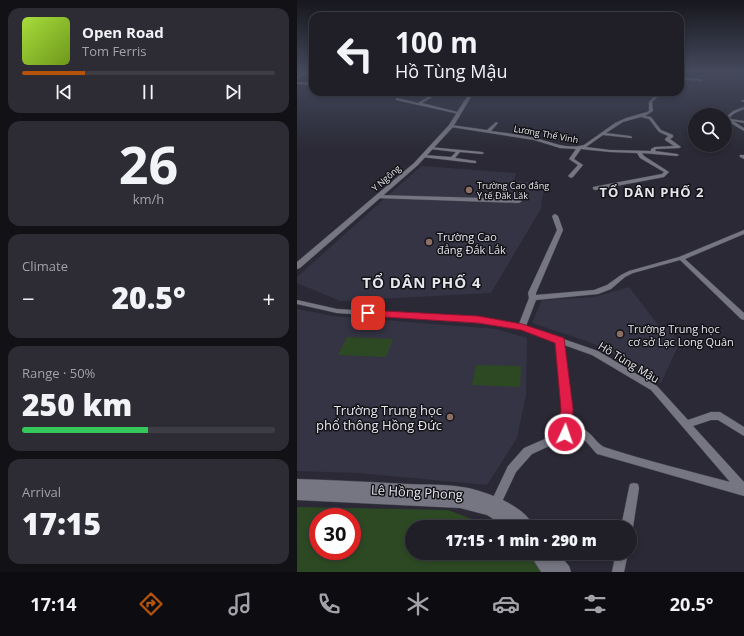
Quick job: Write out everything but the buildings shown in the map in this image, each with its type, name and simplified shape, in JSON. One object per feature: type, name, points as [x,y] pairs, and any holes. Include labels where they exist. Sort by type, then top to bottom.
[{"type":"street","points":[[418,104],[427,99]]},
{"type":"street","name":"Y Ngông","points":[[297,266],[424,156],[451,126],[468,99]]},
{"type":"street","points":[[639,116],[647,114],[651,111],[649,102],[653,99]]},
{"type":"street","points":[[397,100],[459,113]]},
{"type":"street","points":[[732,114],[744,108]]},
{"type":"street","points":[[639,116],[650,117],[660,131],[671,136],[667,139],[679,147],[655,148],[653,152]]},
{"type":"street","name":"Lương Thế Vinh","points":[[451,126],[580,148],[603,134],[615,124],[639,116]]},
{"type":"street","points":[[732,120],[744,122]]},
{"type":"street","points":[[732,121],[744,130]]},
{"type":"street","points":[[488,132],[496,123]]},
{"type":"street","points":[[603,134],[630,137]]},
{"type":"street","points":[[431,148],[481,153]]},
{"type":"street","points":[[571,176],[581,165],[571,159],[580,148],[610,151],[653,152],[677,155]]},
{"type":"street","points":[[451,159],[459,151]]},
{"type":"street","points":[[595,188],[664,175],[667,172],[642,157],[639,151]]},
{"type":"street","points":[[424,156],[474,162]]},
{"type":"street","points":[[378,197],[519,201]]},
{"type":"street","points":[[522,327],[533,298],[532,293],[560,230],[555,216]]},
{"type":"street","points":[[533,298],[595,292],[609,287],[623,276],[631,272],[681,258],[744,232]]},
{"type":"street","points":[[681,258],[744,317]]},
{"type":"street","name":"Hồ Tùng Mậu","points":[[297,302],[337,311],[478,320],[522,327],[595,353],[654,388],[744,490]]},
{"type":"street","points":[[495,504],[512,469],[528,451],[565,434],[567,409],[560,341]]},
{"type":"street","points":[[687,424],[711,416],[720,416],[744,432]]},
{"type":"street","points":[[568,433],[576,432],[585,434],[601,451],[744,490]]},
{"type":"street","name":"Lê Hồng Phong","points":[[297,485],[461,493],[482,498],[515,514],[521,520]]},
{"type":"street","points":[[628,520],[634,488]]},
{"type":"street","name":"Lê Hồng Phong","points":[[297,493],[460,501],[479,505],[509,520]]},
{"type":"street","points":[[542,560],[551,572]]},
{"type":"street","points":[[554,560],[563,572]]},
{"type":"street","points":[[618,572],[621,560]]},
{"type":"shaded area","name":"Trường Cao đẳng Đắk Lắk","points":[[421,166],[516,173],[514,181],[546,183],[541,203],[542,207],[491,293],[340,301],[297,283],[297,277]]},
{"type":"shaded area","name":"Trường Trung học cơ sở Lạc Long Quân","points":[[629,287],[659,326],[671,327],[678,346],[661,383],[619,356],[589,342],[532,323],[542,300],[594,297]]},
{"type":"shaded area","points":[[297,309],[333,316],[496,329],[527,338],[526,395],[517,438],[487,485],[358,473],[297,471]]},
{"type":"green space","points":[[347,337],[393,339],[386,357],[338,355]]},
{"type":"green space","points":[[476,365],[521,366],[520,387],[472,385]]},
{"type":"green space","points":[[297,507],[347,508],[309,508],[309,560],[361,560],[361,508],[448,510],[474,520],[405,520],[405,560],[535,560],[540,572],[297,572]]},
{"type":"place","name":"Trường Cao đẳng Y tế Đăk Lăk","points":[[469,190]]},
{"type":"place","name":"Trường Cao đẳng Đắk Lắk","points":[[429,242]]},
{"type":"place","name":"Trường Trung học cơ sở Lạc Long Quân","points":[[620,334]]},
{"type":"place","name":"Trường Trung học phổ thông Hồng Đức","points":[[450,417]]},
{"type":"district","name":"TỔ DÂN PHỐ 2","points":[[652,192]]},
{"type":"district","name":"TỔ DÂN PHỐ 4","points":[[422,282]]},
{"type":"route","points":[[368,313],[478,320],[522,327],[560,341],[567,409],[565,434]]}]
